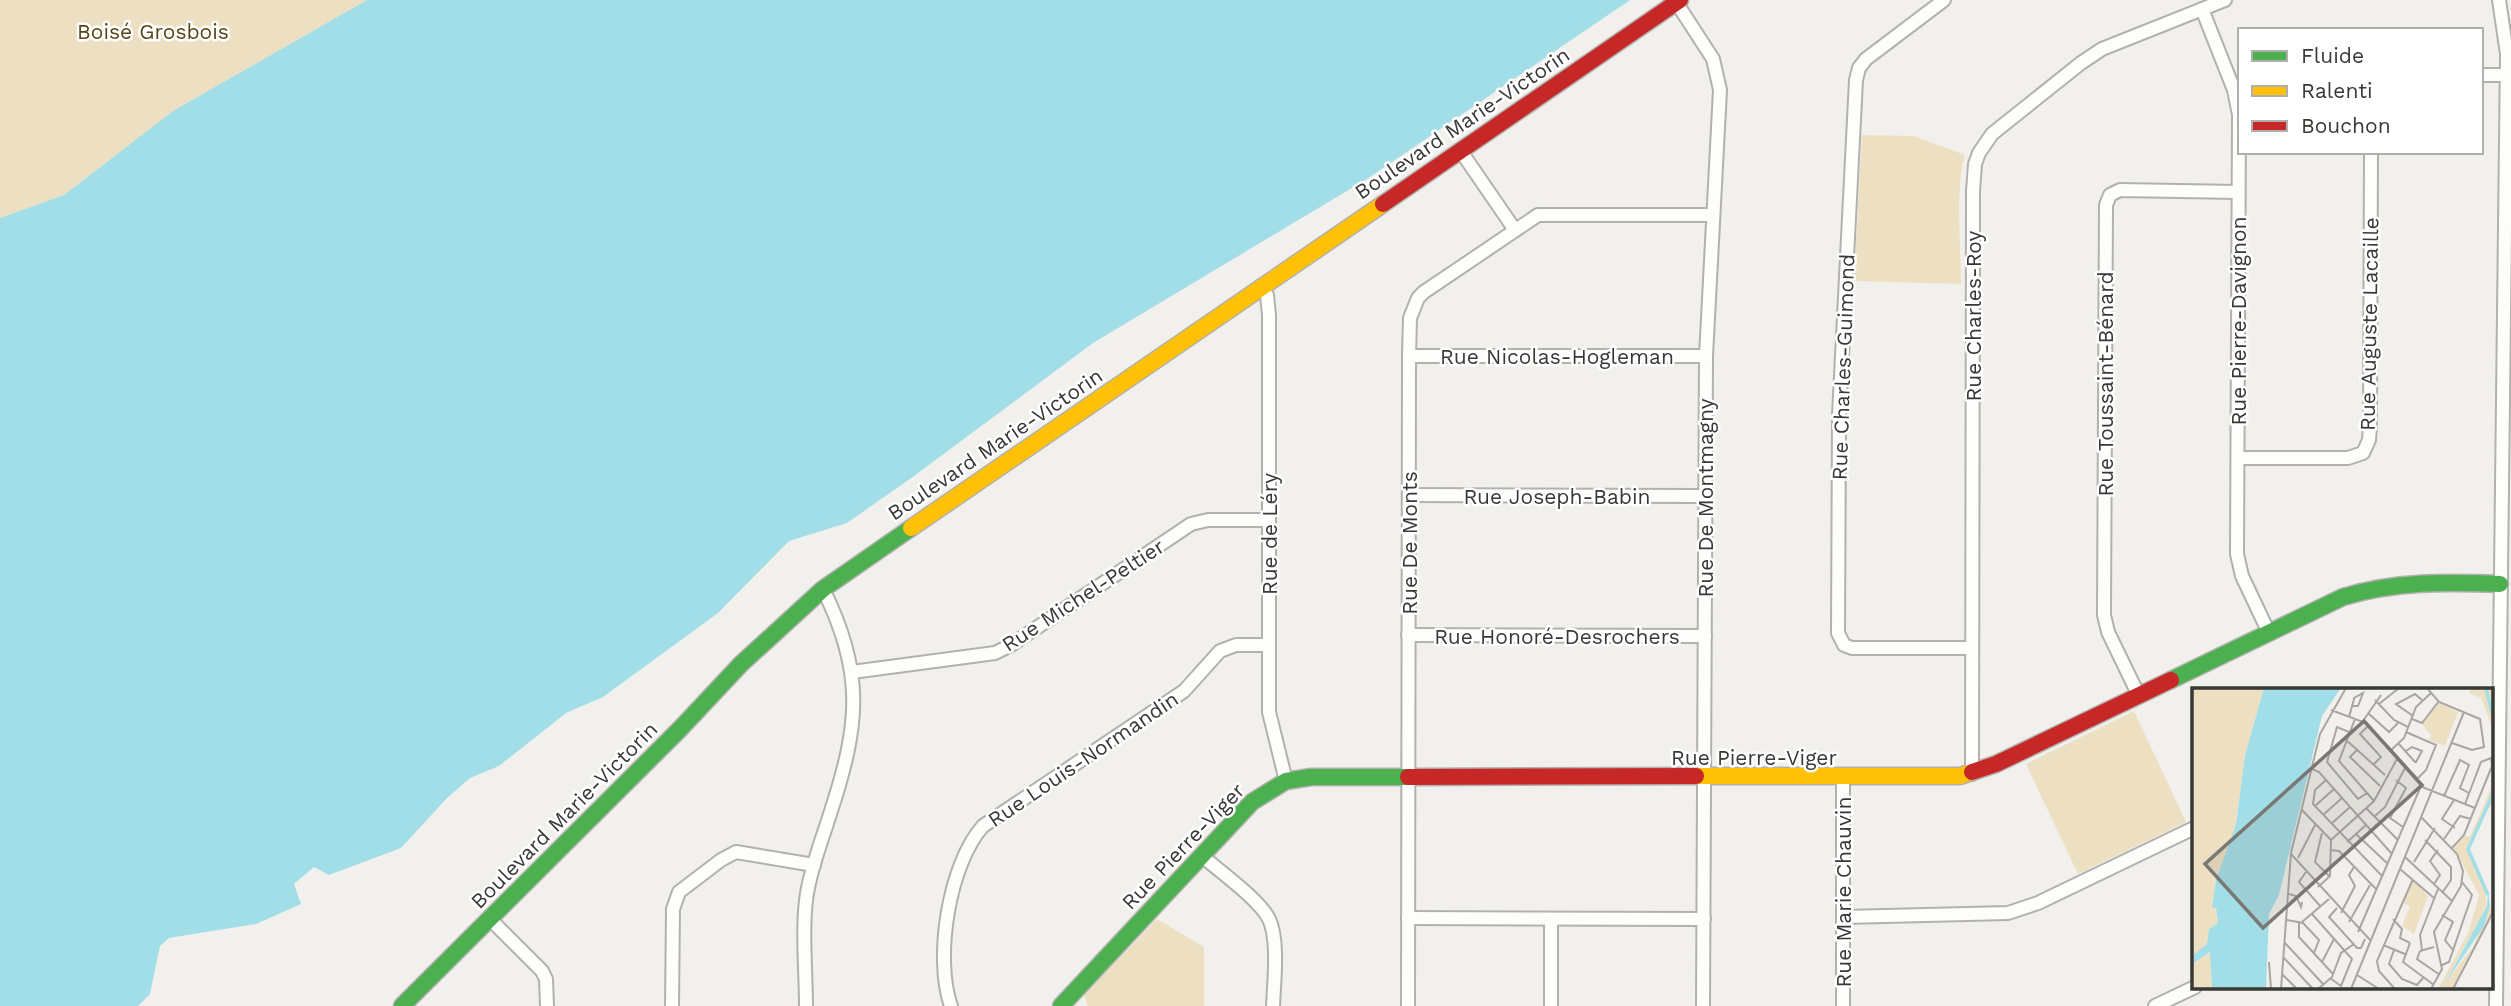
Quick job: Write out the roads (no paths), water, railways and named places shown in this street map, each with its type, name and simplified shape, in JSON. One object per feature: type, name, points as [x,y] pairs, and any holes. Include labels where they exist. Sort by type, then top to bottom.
[{"type":"street","name":"Rue Charles-Guimond","points":[[1944,0],[1858,68],[1839,415],[1838,633],[1844,645],[1852,648],[1972,648]]},
{"type":"street","name":"Rue Charles-Roy","points":[[1972,774],[1975,164],[1979,153],[2001,125],[2091,55],[2225,0]]},
{"type":"street","points":[[2496,1006],[2495,727],[2506,459],[2507,75],[2500,0]]},
{"type":"street","name":"Boulevard Marie-Victorin","points":[[402,1006],[741,664],[823,589],[1678,1]]},
{"type":"street","name":"Rue De Montmagny","points":[[1678,1],[1708,50],[1719,79],[1706,356],[1703,1006]]},
{"type":"street","name":"Rue Pierre-Davignon","points":[[2202,9],[2238,104],[2239,565],[2269,633]]},
{"type":"street","points":[[2483,75],[2507,75]]},
{"type":"street","points":[[1460,150],[1515,230]]},
{"type":"street","name":"Rue Auguste Lacaille","points":[[2238,458],[2348,458],[2363,453],[2367,446],[2370,426],[2371,154]]},
{"type":"street","name":"Rue Toussaint-Bénard","points":[[2139,696],[2109,632],[2105,615],[2106,205],[2110,195],[2120,190],[2238,192]]},
{"type":"street","name":"Rue De Monts","points":[[1408,1006],[1410,318],[1418,298],[1531,218],[1546,213],[1713,215]]},
{"type":"street","name":"Rue de Léry","points":[[1261,286],[1267,295],[1269,315],[1270,722],[1286,781]]},
{"type":"street","name":"Rue Nicolas-Hogleman","points":[[1409,356],[1706,356]]},
{"type":"street","name":"Rue Joseph-Babin","points":[[1409,495],[1705,496]]},
{"type":"street","name":"Rue Michel-Peltier","points":[[852,672],[995,653],[1011,645],[1191,524],[1208,520],[1269,520]]},
{"type":"street","name":"Rue Pierre-Viger","points":[[1061,1006],[1252,802],[1286,781],[1311,777],[1949,777],[1972,774],[2343,597],[2379,585],[2414,582],[2500,584]]},
{"type":"street","points":[[806,1006],[806,901],[814,865],[849,749],[853,694],[852,672],[842,633],[823,589]]},
{"type":"street","name":"Rue Honoré-Desrochers","points":[[1408,635],[1705,636]]},
{"type":"street","name":"Rue Louis-Normandin","points":[[951,1006],[944,983],[946,920],[965,853],[977,832],[992,818],[1184,691],[1220,651],[1236,645],[1269,645]]},
{"type":"street","name":"Rue Marie Chauvin","points":[[1843,777],[1843,1006]]},
{"type":"street","points":[[1843,916],[2008,913],[2038,903],[2192,829]]},
{"type":"street","points":[[672,1006],[673,909],[684,886],[736,852],[814,865]]},
{"type":"street","points":[[1201,855],[1259,905],[1269,919],[1273,934],[1273,1006]]},
{"type":"street","points":[[2497,916],[2511,916]]},
{"type":"street","points":[[1408,918],[1704,919]]},
{"type":"street","points":[[490,919],[542,971],[546,979],[547,1006]]},
{"type":"street","points":[[1551,920],[1551,1006]]},
{"type":"street","points":[[2155,1006],[2193,988]]},
{"type":"water","points":[[367,0],[1630,0],[1367,179],[1093,343],[847,523],[789,541],[718,613],[603,697],[566,713],[499,766],[470,778],[447,798],[401,848],[329,875],[314,867],[294,884],[301,904],[256,924],[169,938],[160,946],[150,994],[138,1006],[0,1006],[0,218],[64,195],[173,111]]},
{"type":"park label","name":"Boisé Grosbois","points":[[153,31]]}]
